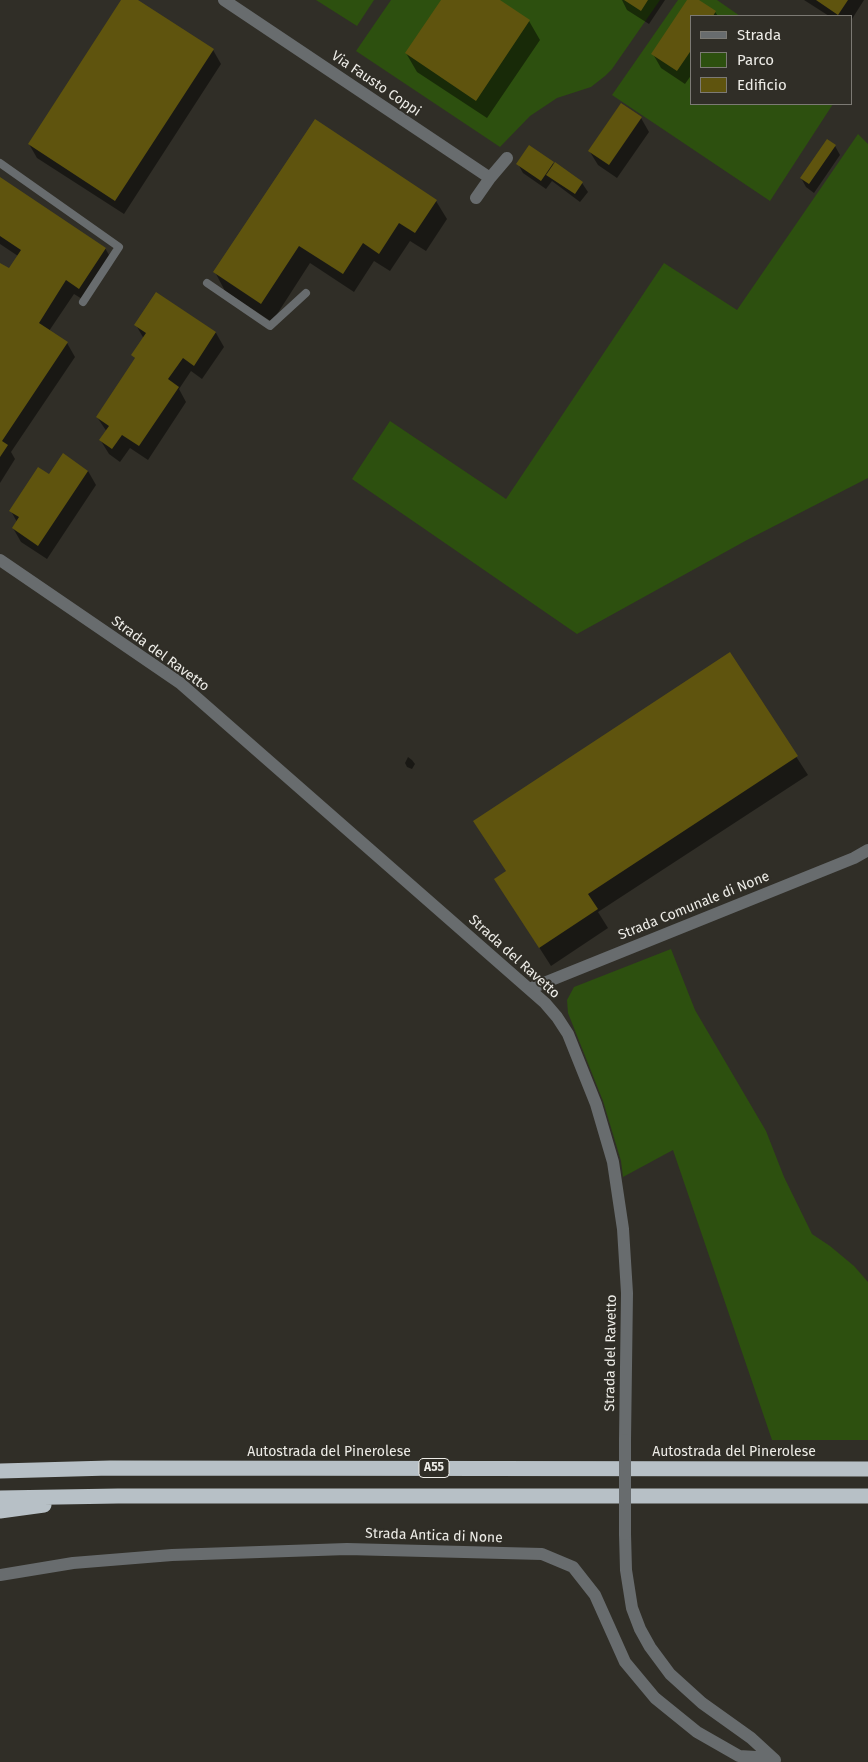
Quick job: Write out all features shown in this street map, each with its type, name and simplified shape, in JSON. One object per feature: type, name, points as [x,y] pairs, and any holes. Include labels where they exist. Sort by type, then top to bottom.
[{"type":"highway","name":"Autostrada del Pinerolese","points":[[0,1470],[110,1468],[868,1469]]},
{"type":"highway","name":"A55","points":[[0,1498],[118,1496],[868,1496]]},
{"type":"highway","points":[[0,1511],[118,1496]]},
{"type":"street","name":"Via Fausto Coppi","points":[[224,0],[490,178]]},
{"type":"street","points":[[476,198],[507,158]]},
{"type":"street","name":"Strada del Ravetto","points":[[0,560],[180,683],[545,1002],[568,1034],[596,1104],[613,1162],[623,1229],[627,1293],[625,1534],[626,1570],[632,1608],[650,1647],[670,1674],[702,1702],[751,1738],[774,1760]]},
{"type":"street","name":"Strada Comunale di None","points":[[529,989],[854,858],[868,850]]},
{"type":"street","name":"Strada Antica di None","points":[[0,1575],[73,1563],[172,1555],[347,1548],[542,1554],[573,1567],[595,1595],[625,1662],[655,1698],[697,1732],[739,1756],[774,1760]]},
{"type":"lane","points":[[0,163],[119,247],[83,302]]},
{"type":"lane","points":[[207,283],[270,326],[306,293]]},
{"type":"green space","points":[[316,0],[374,0],[357,26]]},
{"type":"green space","points":[[391,0],[660,0],[612,69],[605,76],[591,87],[557,98],[530,116],[500,147],[356,51]]},
{"type":"green space","points":[[678,0],[717,0],[739,15],[690,15],[690,105],[832,105],[770,201],[612,95]]},
{"type":"green space","points":[[858,134],[868,144],[868,478],[747,540],[577,634],[352,479],[390,421],[506,499],[664,263],[737,310]]},
{"type":"green space","points":[[671,949],[695,1010],[766,1131],[784,1177],[812,1234],[854,1266],[868,1282],[868,1440],[772,1440],[673,1150],[623,1177],[621,1161],[603,1101],[568,1013],[567,1000],[574,987]]},
{"type":"building","points":[[121,0],[138,0],[214,49],[115,201],[28,144]]},
{"type":"building","points":[[441,0],[500,0],[530,20],[476,101],[405,53]]},
{"type":"building","points":[[624,0],[648,0],[641,11]]},
{"type":"building","points":[[687,0],[699,0],[716,11],[714,15],[690,15],[690,52],[677,71],[651,54]]},
{"type":"building","points":[[816,0],[848,0],[838,15]]},
{"type":"building","points":[[621,103],[642,117],[609,165],[588,151]]},
{"type":"building","points":[[315,119],[437,200],[415,233],[399,223],[379,254],[363,243],[343,274],[299,246],[261,304],[213,272]]},
{"type":"building","points":[[827,139],[836,145],[809,184],[800,178]]},
{"type":"building","points":[[529,145],[554,162],[541,181],[516,164]]},
{"type":"building","points":[[555,162],[583,182],[575,194],[546,175]]},
{"type":"building","points":[[0,177],[106,248],[79,289],[66,280],[39,323],[68,342],[2,441],[8,445],[0,457],[0,263],[9,268],[21,250],[0,236]]},
{"type":"building","points":[[156,292],[216,332],[194,366],[183,358],[168,379],[179,387],[139,446],[122,435],[112,449],[99,440],[109,426],[96,417],[135,358],[131,355],[146,333],[134,325]]},
{"type":"building","points":[[63,453],[88,471],[38,546],[12,528],[19,517],[9,511],[38,467],[49,474]]},
{"type":"building","points":[[730,652],[798,756],[588,894],[598,909],[539,948],[494,879],[506,871],[473,821]]}]
